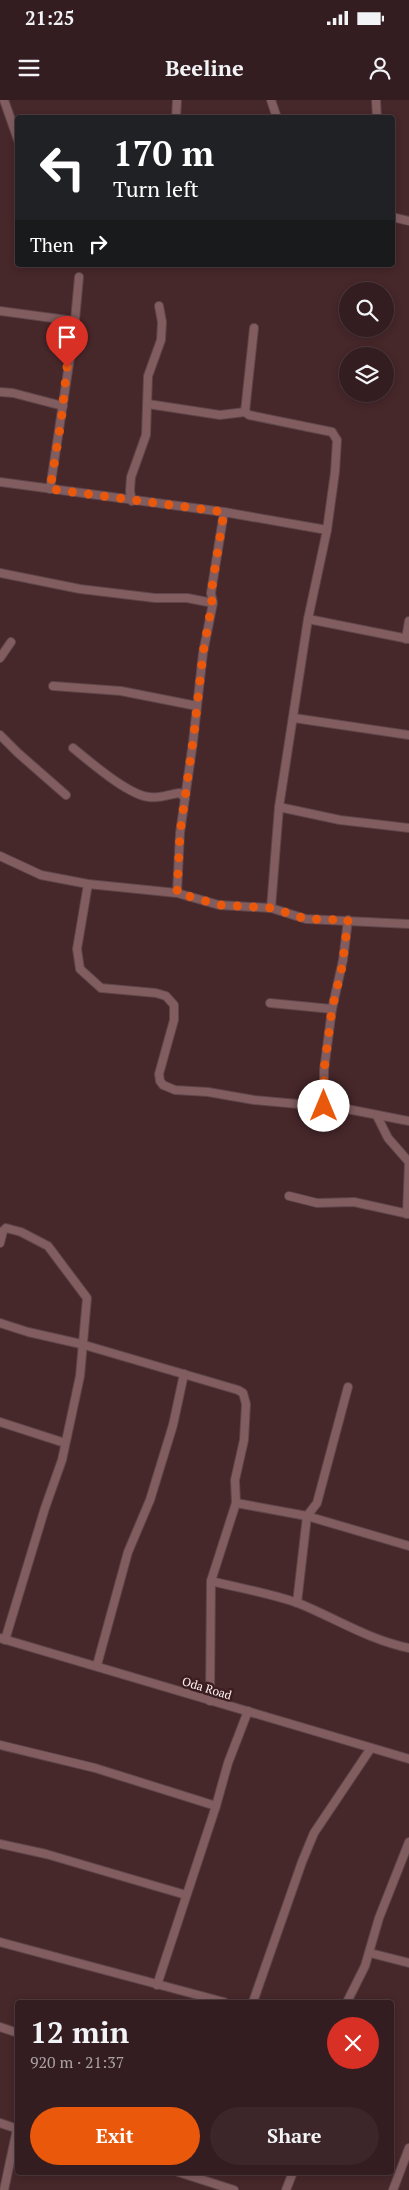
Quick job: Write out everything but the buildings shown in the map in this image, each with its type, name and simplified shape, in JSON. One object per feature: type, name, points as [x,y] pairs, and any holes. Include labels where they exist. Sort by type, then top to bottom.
[{"type":"street","points":[[4,100],[15,131]]},
{"type":"street","points":[[176,115],[177,100]]},
{"type":"street","points":[[272,100],[276,115]]},
{"type":"street","points":[[376,100],[378,115]]},
{"type":"street","points":[[395,218],[409,221]]},
{"type":"street","points":[[50,489],[75,321],[79,277]]},
{"type":"street","points":[[132,501],[130,491],[132,477],[145,439],[149,371],[161,340],[162,322],[159,306]]},
{"type":"street","points":[[0,311],[75,321]]},
{"type":"street","points":[[245,412],[254,328]]},
{"type":"street","points":[[0,392],[13,393],[63,406]]},
{"type":"street","points":[[148,404],[220,415],[245,412],[249,415],[332,432],[336,436],[335,472],[327,530],[308,619],[279,807],[272,908]]},
{"type":"street","points":[[0,482],[224,512],[327,530]]},
{"type":"street","points":[[177,893],[178,853],[203,653],[212,603],[211,593],[224,512]]},
{"type":"street","points":[[0,573],[80,589],[155,598],[186,598],[212,603]]},
{"type":"street","points":[[308,619],[408,639],[409,621]]},
{"type":"street","points":[[0,658],[11,642]]},
{"type":"street","points":[[53,686],[121,691],[197,706]]},
{"type":"street","points":[[294,718],[409,735]]},
{"type":"street","points":[[0,735],[66,795]]},
{"type":"street","points":[[73,748],[105,774],[139,794],[158,798],[180,793],[185,798]]},
{"type":"street","points":[[279,807],[340,820],[409,828]]},
{"type":"street","points":[[0,856],[41,875],[88,884],[177,893],[220,905],[272,908],[306,919],[409,924]]},
{"type":"street","points":[[88,884],[76,949],[80,968],[92,982],[101,988],[156,993],[166,996],[174,1005],[174,1020],[159,1074],[163,1085],[182,1092],[208,1092],[254,1100],[324,1106],[409,1121]]},
{"type":"street","points":[[324,1106],[324,1070],[332,1009],[342,967],[348,920]]},
{"type":"street","points":[[270,1003],[332,1009]]},
{"type":"street","points":[[289,1196],[317,1203],[354,1202],[408,1214],[409,1162],[388,1138],[377,1116]]},
{"type":"street","points":[[0,1243],[3,1231],[6,1228],[21,1232],[48,1246],[87,1298],[81,1344],[80,1376],[62,1460],[3,1639]]},
{"type":"street","points":[[0,1323],[28,1332],[81,1344],[238,1390],[245,1397],[244,1440],[235,1480],[236,1503],[211,1580],[210,1701]]},
{"type":"street","points":[[97,1665],[128,1552],[150,1500],[174,1425],[184,1374]]},
{"type":"street","points":[[297,1603],[307,1516],[317,1503],[348,1387]]},
{"type":"street","points":[[0,1422],[65,1443]]},
{"type":"street","points":[[236,1503],[307,1516],[409,1546]]},
{"type":"street","points":[[211,1580],[297,1603],[376,1639],[409,1648]]},
{"type":"street","name":"Oda Road","points":[[3,1639],[97,1665],[210,1701],[409,1759]]},
{"type":"street","points":[[157,1985],[216,1806],[228,1763],[248,1712]]},
{"type":"street","points":[[0,1745],[95,1768],[216,1806]]},
{"type":"street","points":[[254,2000],[314,1833],[371,1748]]},
{"type":"street","points":[[348,2000],[370,1953],[379,1918],[405,1860],[409,1842]]},
{"type":"street","points":[[0,1844],[46,1854],[186,1895]]},
{"type":"street","points":[[0,1942],[216,2000]]},
{"type":"street","points":[[370,1953],[409,1963]]},
{"type":"street","points":[[0,2027],[15,2032]]},
{"type":"street","points":[[0,2123],[15,2128]]},
{"type":"street","points":[[4,2190],[15,2138]]},
{"type":"street","points":[[393,2190],[409,2150]]},
{"type":"street","points":[[187,2175],[234,2190]]},
{"type":"street","points":[[286,2190],[292,2175]]},
{"type":"route","points":[[67,367],[61,422],[50,489],[224,512],[211,593],[212,603],[203,653],[180,833],[177,893],[220,905],[272,908],[306,919],[348,920],[342,967],[332,1009],[324,1070],[324,1106]]}]
